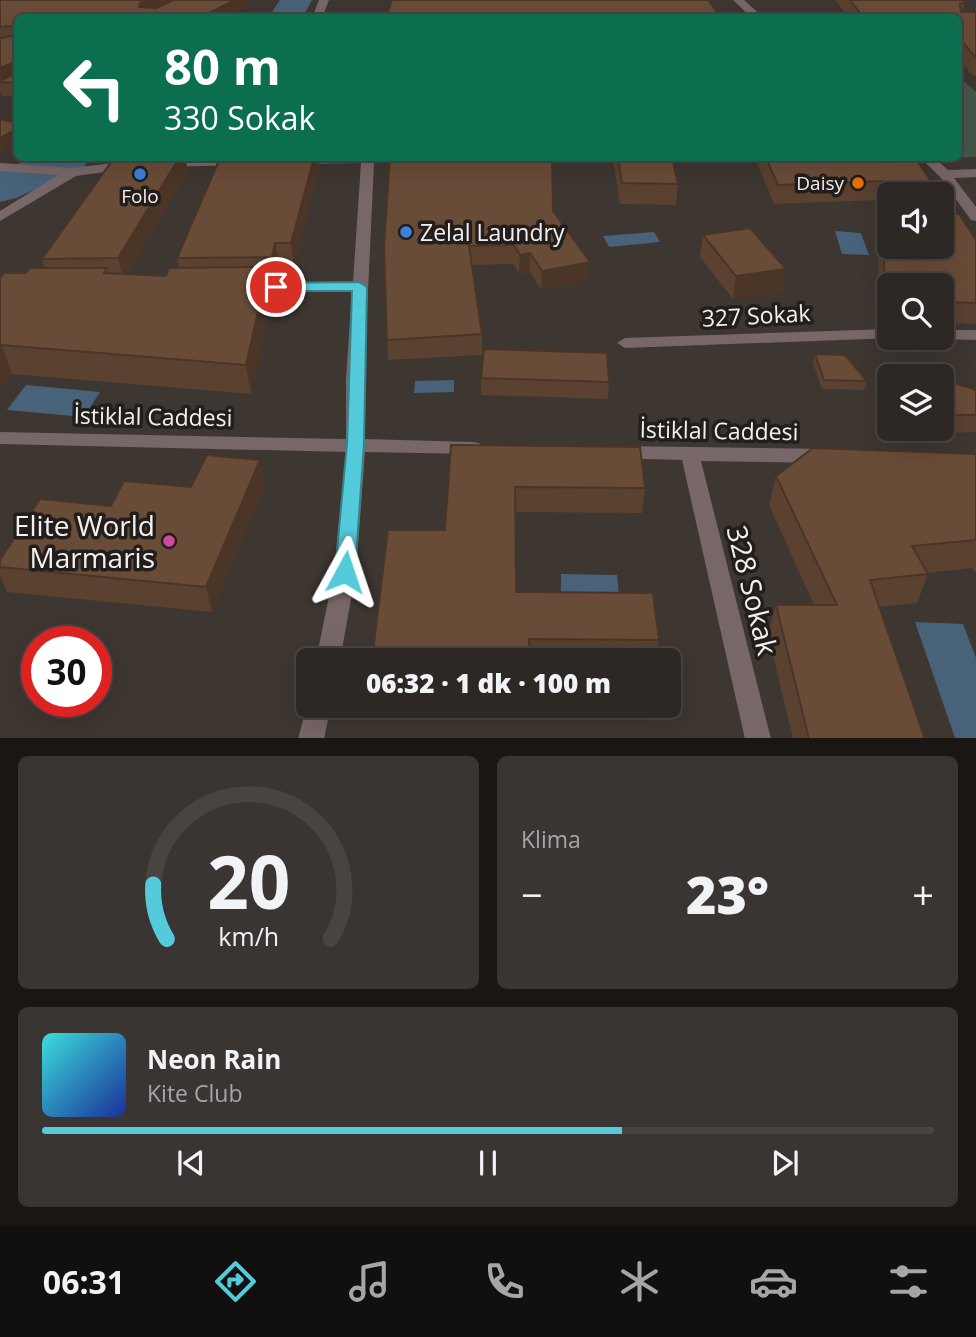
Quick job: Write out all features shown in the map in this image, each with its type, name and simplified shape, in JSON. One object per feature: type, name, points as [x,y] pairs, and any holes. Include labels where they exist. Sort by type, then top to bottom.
[{"type":"street","points":[[738,0],[754,14]]},
{"type":"street","points":[[1,167],[72,172],[138,163],[258,161]]},
{"type":"street","points":[[330,648],[345,572],[356,444],[359,287],[377,161]]},
{"type":"street","points":[[932,161],[945,174],[976,217]]},
{"type":"street","points":[[0,217],[72,172]]},
{"type":"street","points":[[945,174],[976,173]]},
{"type":"street","points":[[235,287],[359,287]]},
{"type":"street","name":"327 Sokak","points":[[625,343],[877,334]]},
{"type":"street","points":[[954,335],[976,335]]},
{"type":"street","name":"İstiklal Caddesi","points":[[0,438],[495,449]]},
{"type":"street","name":"İstiklal Caddesi","points":[[606,452],[840,456]]},
{"type":"street","name":"328 Sokak","points":[[690,455],[758,738]]},
{"type":"street","points":[[311,738],[316,718]]},
{"type":"green space","points":[[962,80],[976,92],[976,157],[962,158]]},
{"type":"water","points":[[835,231],[861,233],[869,255],[842,254]]},
{"type":"water","points":[[654,232],[660,242],[609,247],[603,236]]},
{"type":"water","points":[[454,380],[454,392],[414,393],[415,381]]},
{"type":"water","points":[[26,385],[100,392],[84,417],[7,410]]},
{"type":"water","points":[[561,574],[617,575],[619,596],[561,595]]},
{"type":"water","points":[[915,622],[963,624],[976,658],[976,738],[955,738]]},
{"type":"building","points":[[0,0],[147,0],[140,3],[139,7],[157,8],[173,0],[235,0],[207,14],[14,14],[14,26],[0,27]]},
{"type":"building","points":[[392,0],[708,0],[718,14],[387,14]]},
{"type":"building","points":[[850,0],[963,0],[965,2],[960,4],[961,12],[976,12],[976,58],[962,42],[962,14],[861,14]]},
{"type":"building","points":[[14,36],[14,62],[0,68],[0,38]]},
{"type":"building","points":[[14,74],[14,83],[0,81]]},
{"type":"building","points":[[0,119],[14,122],[14,130],[0,138]]},
{"type":"building","points":[[112,161],[177,161],[118,258],[42,259]]},
{"type":"building","points":[[219,161],[313,161],[291,243],[275,243],[272,257],[177,258]]},
{"type":"building","points":[[390,161],[552,161],[553,211],[590,262],[542,271],[530,253],[520,255],[514,245],[469,246],[482,334],[387,340],[384,246]]},
{"type":"building","points":[[618,161],[673,161],[678,184],[622,183]]},
{"type":"building","points":[[767,161],[917,161],[932,182],[778,185]]},
{"type":"building","points":[[954,214],[959,214],[976,240],[976,303],[954,302],[954,273],[884,273],[884,259],[954,259]]},
{"type":"building","points":[[750,228],[786,269],[736,276],[703,235]]},
{"type":"building","points":[[268,267],[246,365],[2,345],[0,347],[0,278],[4,273],[26,273],[30,268],[107,268],[104,273],[166,276],[169,268]]},
{"type":"building","points":[[484,349],[607,353],[609,382],[481,378]]},
{"type":"building","points":[[815,354],[845,355],[867,381],[824,380]]},
{"type":"building","points":[[954,383],[976,390],[976,415],[954,414]]},
{"type":"building","points":[[451,445],[640,447],[645,488],[515,487],[516,592],[653,593],[659,640],[529,639],[529,648],[373,648],[388,530],[445,530]]},
{"type":"building","points":[[813,448],[976,454],[976,540],[912,546],[928,574],[870,580],[925,738],[809,738],[776,605],[837,605],[776,476]]},
{"type":"building","points":[[207,455],[260,460],[206,587],[0,567],[0,560],[40,499],[111,506],[124,481],[191,487]]},
{"type":"waterway","points":[[287,14],[296,0]]},
{"type":"waterway","points":[[0,188],[61,161]]},
{"type":"place","name":"Folo","points":[[140,174]]},
{"type":"place","name":"Daisy","points":[[858,183]]},
{"type":"place","name":"Zelal Laundry","points":[[406,232]]},
{"type":"place","name":"Elite World Marmaris","points":[[169,541]]},
{"type":"route","points":[[276,287],[359,287],[355,379],[356,444],[345,572]]}]
